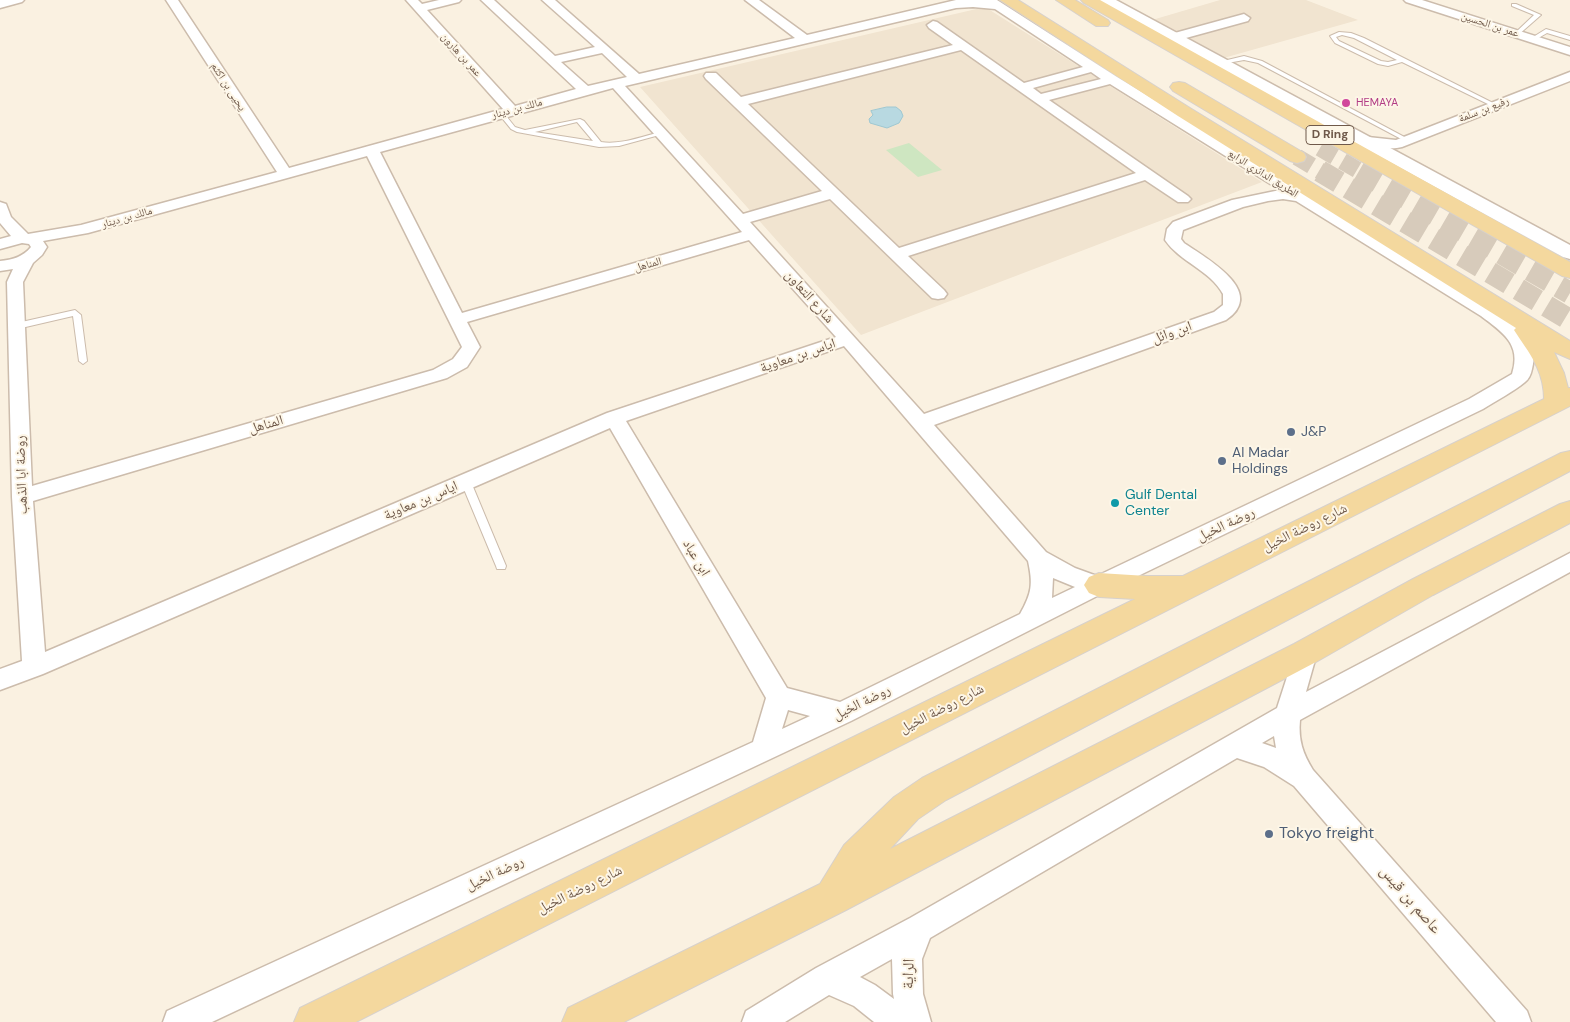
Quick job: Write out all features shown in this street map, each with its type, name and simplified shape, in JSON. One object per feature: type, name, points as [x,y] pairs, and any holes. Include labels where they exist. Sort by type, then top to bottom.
[{"type":"main road","points":[[1032,0],[1134,61]]},
{"type":"main road","name":"D Ring","points":[[1064,0],[1320,148]]},
{"type":"main road","name":"D Ring","points":[[1089,0],[1570,271]]},
{"type":"main road","points":[[998,2],[1070,39],[1168,108],[1231,141],[1299,171],[1570,332]]},
{"type":"main road","points":[[1039,33],[1070,39]]},
{"type":"main road","name":"D Ring","points":[[1168,81],[1296,157]]},
{"type":"main road","points":[[1231,141],[1570,351]]},
{"type":"main road","points":[[1506,312],[1536,341],[1554,372],[1557,388],[1563,399]]},
{"type":"main road","name":"شارع روضة الخيل","points":[[314,1022],[1563,399]]},
{"type":"main road","points":[[833,897],[857,857],[868,845],[906,808],[934,789],[1570,460]]},
{"type":"main road","points":[[582,1022],[833,897],[1305,653],[1423,587],[1570,511]]},
{"type":"main road","points":[[1100,585],[1147,588],[1190,585]]},
{"type":"street","points":[[0,4],[18,0]]},
{"type":"street","name":"يحيى بن اكثم","points":[[172,0],[285,173]]},
{"type":"street","points":[[415,2],[455,0]]},
{"type":"street","points":[[487,0],[552,58],[585,91]]},
{"type":"street","points":[[548,0],[636,79]]},
{"type":"street","points":[[750,0],[804,39]]},
{"type":"street","points":[[1105,0],[1368,141],[1400,147],[1570,253]]},
{"type":"street","name":"عمر بن الحسين","points":[[1410,0],[1570,51]]},
{"type":"street","name":"عمر بن هارون","points":[[415,2],[506,112]]},
{"type":"street","name":"مالك بن دينار","points":[[28,247],[285,173],[585,91],[960,2],[998,2]]},
{"type":"street","name":"الطريق الدائري الرابع","points":[[998,2],[1039,33],[1093,68],[1112,80],[1168,108],[1267,176],[1486,312],[1505,326],[1519,342],[1525,358]]},
{"type":"street","points":[[1141,30],[1175,37],[1244,18]]},
{"type":"street","points":[[933,25],[958,48],[1070,132],[1082,129]]},
{"type":"street","points":[[552,58],[602,47]]},
{"type":"street","points":[[739,102],[958,48],[1040,98],[1183,199]]},
{"type":"street","points":[[1023,87],[1093,68]]},
{"type":"street","points":[[712,76],[938,294]]},
{"type":"street","name":"رفيع بن سلمة","points":[[1400,147],[1570,76]]},
{"type":"street","points":[[1040,98],[1112,80]]},
{"type":"street","name":"شارع التعاون","points":[[616,84],[922,422],[1038,558],[1061,573],[1100,585]]},
{"type":"street","points":[[1400,147],[1402,176]]},
{"type":"street","name":"المناهل","points":[[22,497],[440,374],[460,363],[471,346],[456,320],[371,149]]},
{"type":"street","points":[[897,254],[1148,174]]},
{"type":"street","points":[[1264,196],[1272,188],[1271,180],[1267,176]]},
{"type":"street","points":[[740,220],[833,193]]},
{"type":"street","name":"ابن وائل","points":[[922,422],[1220,316],[1230,309],[1233,300],[1231,290],[1223,281],[1178,246],[1173,234],[1179,225],[1264,196],[1283,194],[1301,197]]},
{"type":"street","points":[[2,213],[1,243],[28,247]]},
{"type":"street","points":[[2,213],[28,247]]},
{"type":"street","name":"المناهل","points":[[456,320],[752,234]]},
{"type":"street","points":[[15,282],[1,266],[28,247]]},
{"type":"street","name":"روضة ابا الذهب","points":[[28,247],[15,282],[22,497],[34,668]]},
{"type":"street","name":"اياس بن معاوية","points":[[0,680],[34,668],[614,418],[848,339]]},
{"type":"street","name":"روضة الخيل","points":[[178,1022],[842,713],[1028,620],[1476,404],[1520,377],[1525,358]]},
{"type":"street","name":"ابن عباد","points":[[614,418],[779,697]]},
{"type":"street","name":"شارع التعاون","points":[[1028,620],[1041,599],[1044,585],[1038,558]]},
{"type":"street","points":[[757,1022],[827,979],[920,928],[1289,714],[1570,563]]},
{"type":"street","name":"عاصم بن قيس","points":[[1305,653],[1286,729],[1288,745],[1294,762],[1304,778],[1516,1022]]},
{"type":"street","points":[[763,750],[779,697],[842,713]]},
{"type":"street","name":"عاصم بن قيس","points":[[1236,746],[1272,758],[1304,778]]},
{"type":"street","name":"الراية","points":[[916,1022],[908,994],[907,959],[920,928]]},
{"type":"street","points":[[827,979],[852,987],[877,1003],[896,1022]]},
{"type":"lane","points":[[1514,5],[1538,16],[1517,34]]},
{"type":"lane","points":[[1533,39],[1546,31],[1570,38]]},
{"type":"lane","points":[[1402,60],[1388,64],[1380,63],[1337,42],[1333,36],[1341,34],[1353,36],[1498,105]]},
{"type":"lane","points":[[1222,62],[1244,58],[1260,62],[1400,147]]},
{"type":"lane","points":[[506,112],[513,128],[524,132],[600,145],[614,145],[660,134]]},
{"type":"lane","points":[[524,132],[578,120],[582,122],[600,145]]},
{"type":"lane","points":[[17,326],[75,313],[77,315],[83,361]]},
{"type":"lane","points":[[466,482],[501,566]]},
{"type":"shaded area","points":[[1220,0],[1306,0],[1358,20],[1220,59],[1152,20]]},
{"type":"shaded area","points":[[985,7],[1262,182],[861,335],[640,87]]},
{"type":"green space","points":[[909,143],[942,170],[918,177],[886,150]]},
{"type":"water","points":[[896,107],[901,111],[903,116],[899,123],[887,128],[870,123],[869,119],[873,115],[871,111]]},
{"type":"tunnel","points":[[1320,148],[1361,172]]},
{"type":"tunnel","points":[[1297,157],[1322,172]]},
{"type":"tunnel","points":[[1320,171],[1570,320]]},
{"type":"tunnel","points":[[1359,171],[1570,293]]},
{"type":"place","name":"HEMAYA","points":[[1346,103]]},
{"type":"place","name":"J&P","points":[[1291,432]]},
{"type":"place","name":"Al Madar Holdings","points":[[1222,461]]},
{"type":"place","name":"Gulf Dental Center","points":[[1115,503]]},
{"type":"place","name":"Tokyo freight","points":[[1269,834]]}]
